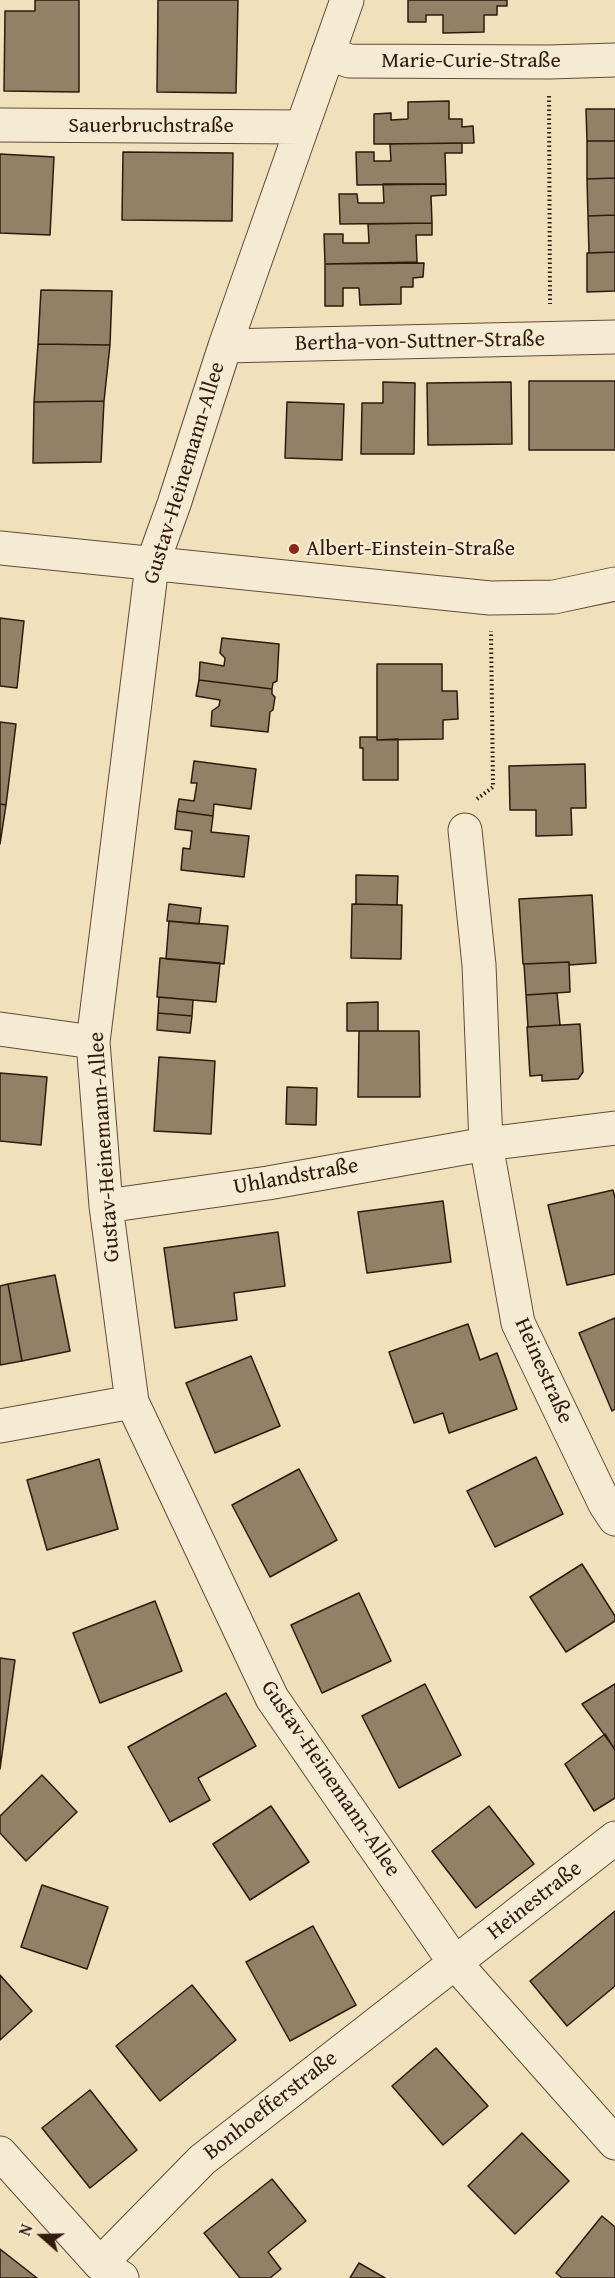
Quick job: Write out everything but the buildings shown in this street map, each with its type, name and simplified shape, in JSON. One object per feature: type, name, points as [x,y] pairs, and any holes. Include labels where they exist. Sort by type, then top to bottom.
[{"type":"street","name":"Gustav-Heinemann-Allee","points":[[347,0],[225,346],[152,565],[93,1042],[106,1206],[132,1402],[272,1698],[454,1963],[615,2144]]},
{"type":"street","name":"Marie-Curie-Straße","points":[[328,53],[349,61],[615,60]]},
{"type":"street","name":"Sauerbruchstraße","points":[[0,125],[302,127]]},
{"type":"street","name":"Bertha-von-Suttner-Straße","points":[[225,346],[615,337]]},
{"type":"street","points":[[0,548],[490,598],[554,597],[615,584]]},
{"type":"street","points":[[465,830],[479,965],[486,1144]]},
{"type":"street","points":[[0,1029],[93,1042]]},
{"type":"street","name":"Uhlandstraße","points":[[106,1206],[268,1183],[486,1144],[615,1128]]},
{"type":"street","name":"Heinestraße","points":[[486,1144],[518,1323],[605,1504],[615,1519]]},
{"type":"street","points":[[0,1426],[132,1402]]},
{"type":"street","name":"Heinestraße","points":[[454,1963],[615,1838]]},
{"type":"street","name":"Bonhoefferstraße","points":[[0,2153],[111,2271],[201,2160],[454,1963]]},
{"type":"path","points":[[549,62],[550,340]]},
{"type":"path","points":[[465,830],[476,800],[493,787],[490,598]]},
{"type":"place","name":"Albert-Einstein-Straße","points":[[294,549]]}]
